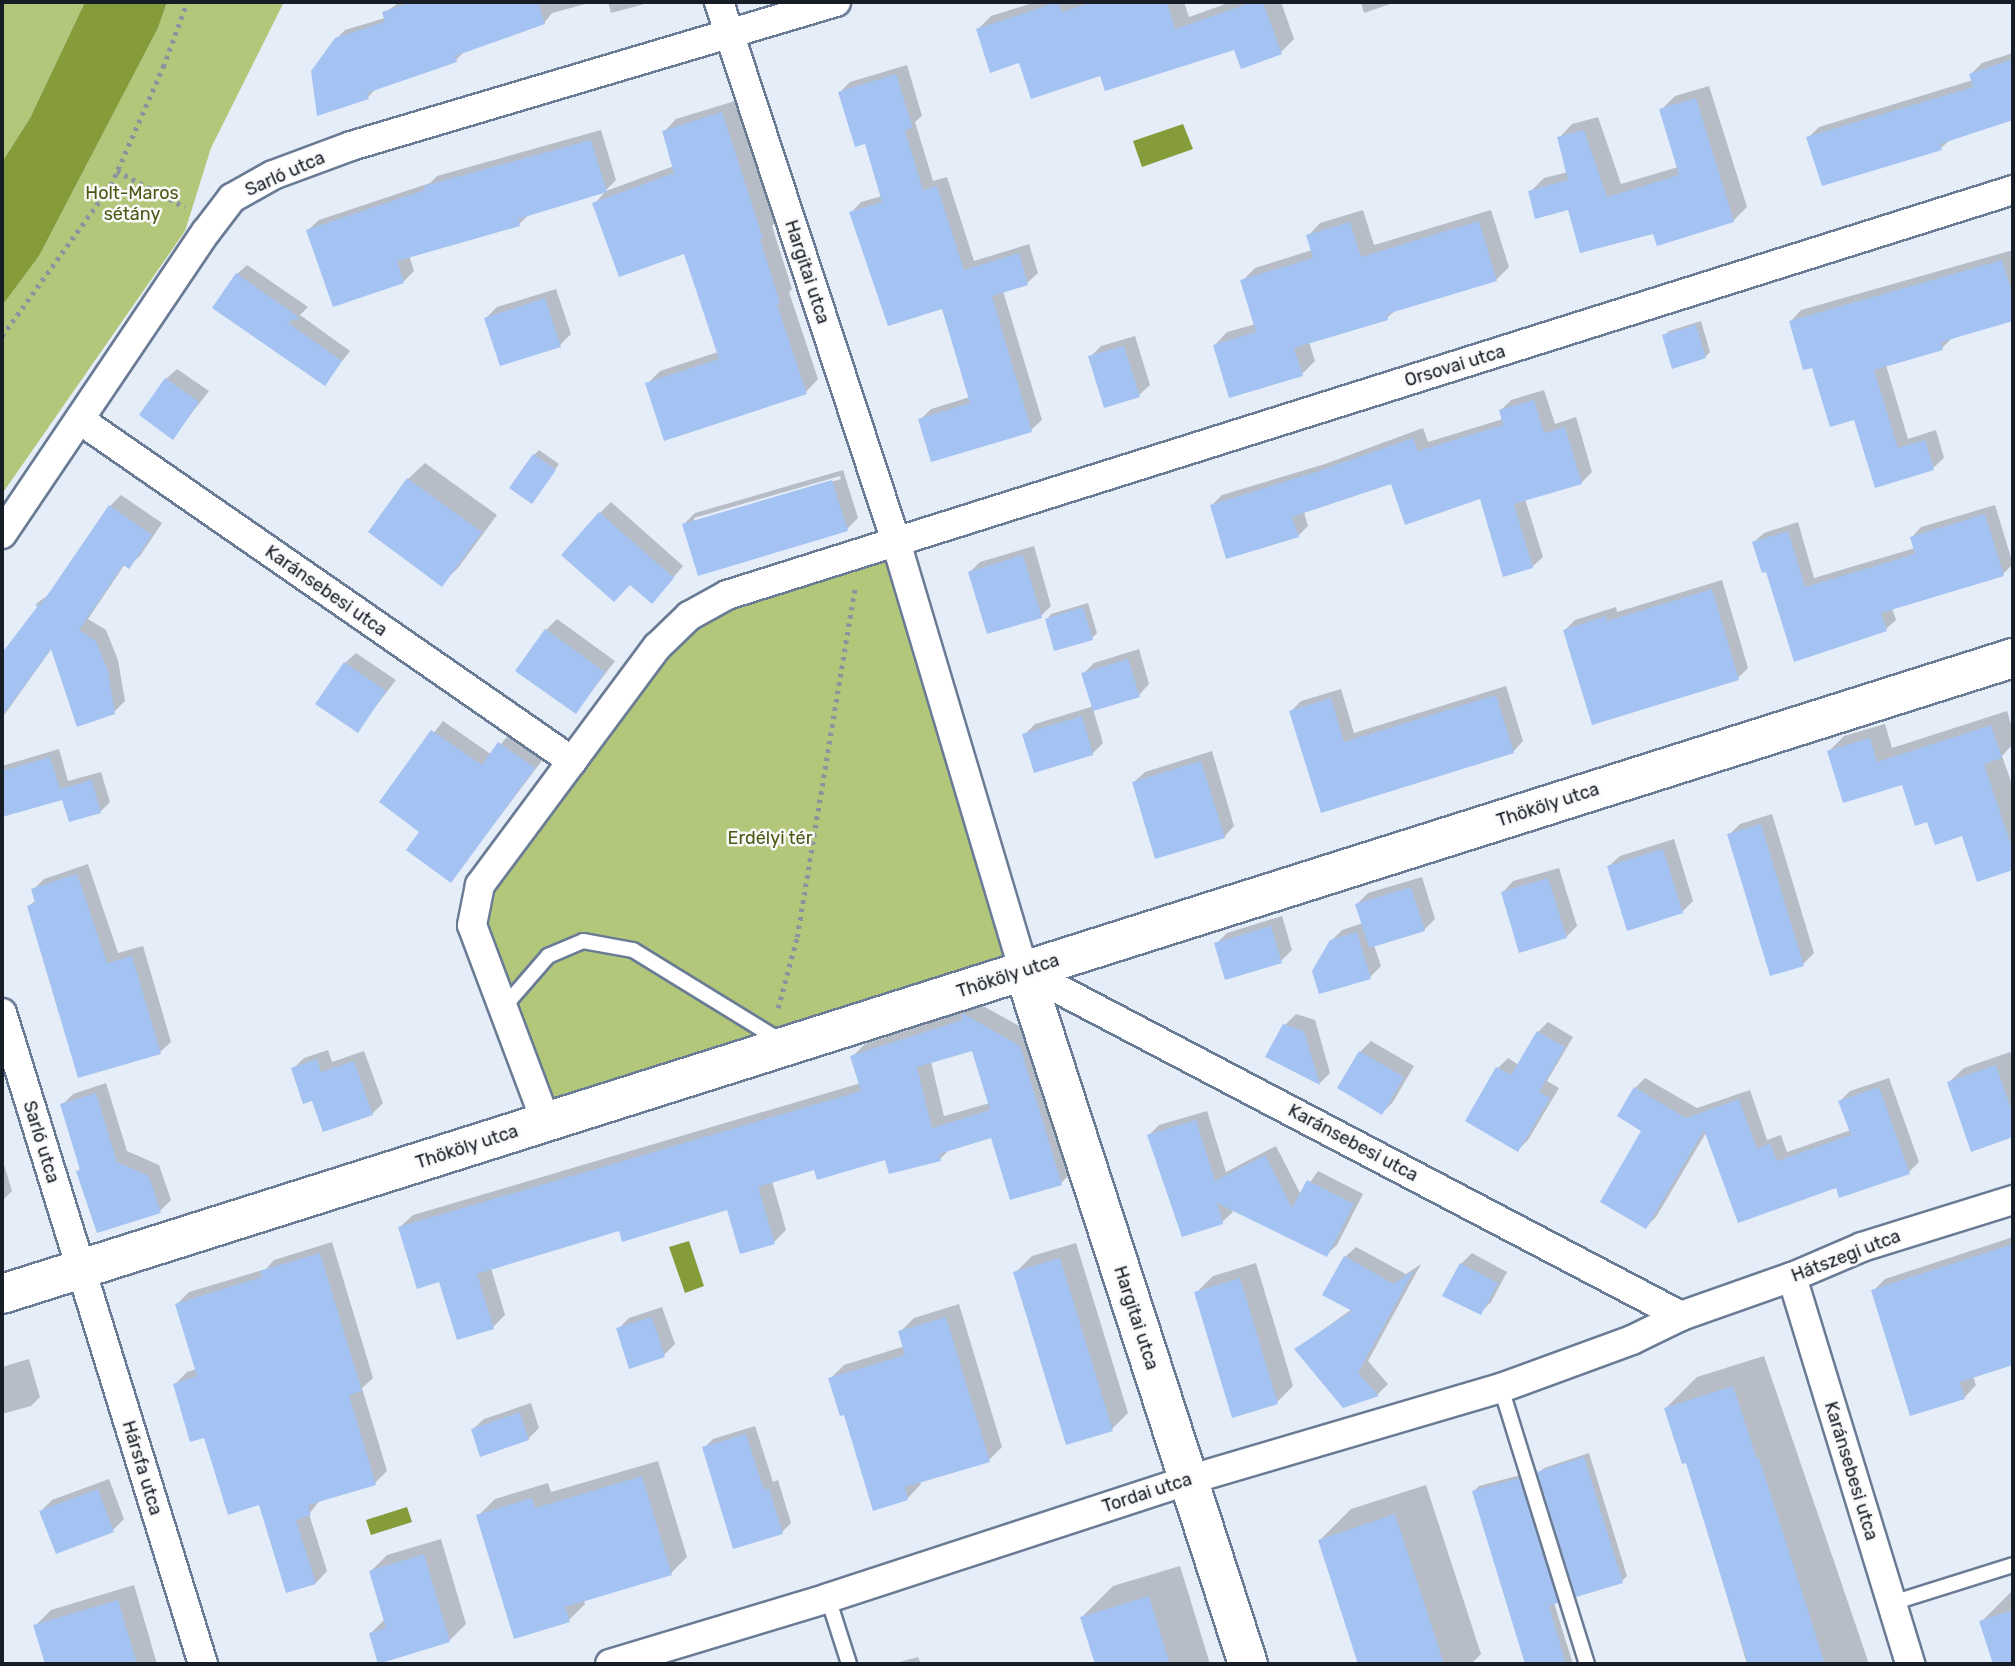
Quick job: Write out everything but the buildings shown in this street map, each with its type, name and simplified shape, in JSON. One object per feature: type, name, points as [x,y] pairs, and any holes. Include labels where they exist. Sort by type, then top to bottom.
[{"type":"street","name":"Hargitai utca","points":[[719,2],[896,542]]},
{"type":"street","name":"Sarló utca","points":[[2,534],[206,232],[232,198],[273,175],[351,146],[836,2]]},
{"type":"street","name":"Orsovai utca","points":[[896,542],[2013,190]]},
{"type":"street","name":"Karánsebesi utca","points":[[80,420],[572,761]]},
{"type":"street","points":[[546,1122],[472,925],[481,885],[657,647],[689,616],[727,595],[896,542],[1024,971]]},
{"type":"street","name":"Thököly utca","points":[[2,1294],[546,1122],[778,1039],[1024,971],[2013,658]]},
{"type":"street","name":"Hargitai utca","points":[[1024,971],[1248,1664]]},
{"type":"street","name":"Karánsebesi utca","points":[[1024,971],[1681,1316]]},
{"type":"street","name":"Sarló utca","points":[[2,1013],[80,1271]]},
{"type":"street","name":"Hátszegi utca","points":[[1681,1316],[1792,1277],[1862,1247],[2013,1200]]},
{"type":"street","name":"Hársfa utca","points":[[80,1271],[203,1664]]},
{"type":"street","name":"Karánsebesi utca","points":[[1792,1277],[1910,1664]]},
{"type":"street","name":"Tordai utca","points":[[610,1664],[828,1598],[1188,1480],[1501,1388],[1632,1340],[1681,1316]]},
{"type":"lane","points":[[503,1008],[548,956],[583,941],[633,950],[778,1039]]},
{"type":"lane","points":[[1501,1388],[1587,1664]]},
{"type":"lane","points":[[1892,1603],[2013,1564]]},
{"type":"lane","points":[[828,1598],[849,1664]]},
{"type":"path","points":[[2,336],[111,185],[163,67],[187,2]]},
{"type":"path","points":[[117,171],[152,188]]},
{"type":"path","points":[[778,1039],[782,1000],[797,937],[860,553]]},
{"type":"green space","points":[[2,2],[85,2],[30,118],[2,162]]},
{"type":"green space","name":"Holt-Maros sétány","points":[[167,2],[284,2],[211,148],[185,231],[2,494],[2,306],[39,256],[158,28]]},
{"type":"green space","name":"Erdélyi tér","points":[[896,542],[1024,971],[546,1122],[472,925],[480,885],[689,616]]},
{"type":"shaded area","points":[[85,2],[167,2],[158,28],[39,256],[2,306],[2,162],[30,118]]},
{"type":"shaded area","points":[[1183,124],[1193,149],[1142,167],[1133,141]]},
{"type":"shaded area","points":[[689,1241],[704,1286],[685,1293],[669,1247]]},
{"type":"shaded area","points":[[407,1507],[412,1522],[371,1535],[366,1520]]}]
